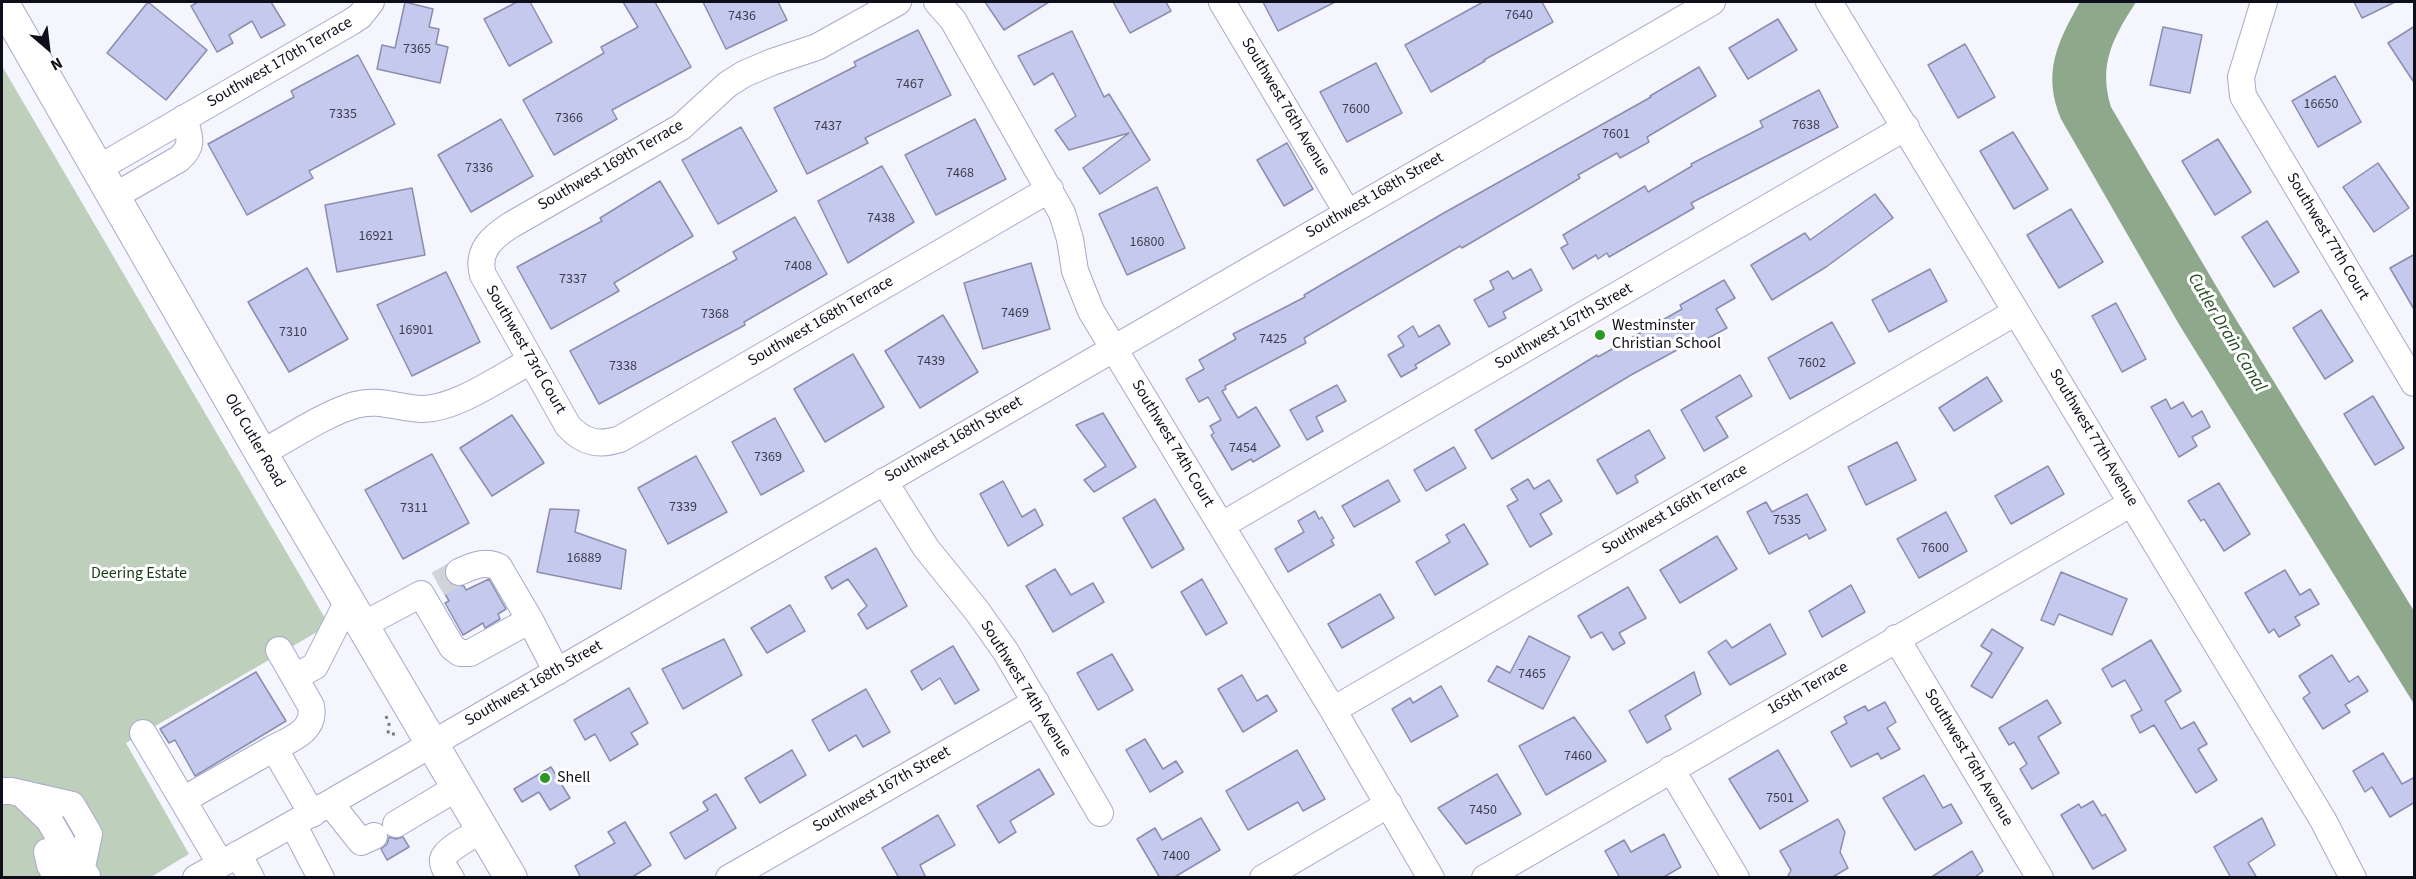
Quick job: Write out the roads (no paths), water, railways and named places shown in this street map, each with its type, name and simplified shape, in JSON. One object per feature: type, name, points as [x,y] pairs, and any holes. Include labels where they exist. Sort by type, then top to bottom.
[{"type":"main road","name":"Old Cutler Road","points":[[2,2],[261,453],[483,830],[508,877]]},
{"type":"street","name":"Southwest 170th Terrace","points":[[97,169],[351,22],[360,16],[371,2]]},
{"type":"street","name":"Southwest 169th Terrace","points":[[484,249],[498,233],[681,127],[728,84],[744,74],[817,47],[898,2]]},
{"type":"street","name":"Southwest 74th Court","points":[[937,2],[948,12],[1050,189],[1066,225],[1079,284],[1091,311],[1333,710],[1431,878]]},
{"type":"street","name":"Southwest 76th Avenue","points":[[1222,2],[1347,212]]},
{"type":"street","name":"Southwest 168th Street","points":[[196,878],[312,814],[884,480],[1712,2]]},
{"type":"street","name":"Southwest 77th Avenue","points":[[1829,2],[2323,820],[2346,875]]},
{"type":"street","name":"Southwest 77th Court","points":[[2264,2],[2242,68],[2241,91],[2249,109],[2415,383]]},
{"type":"street","points":[[113,196],[179,159],[188,151],[190,141],[184,118]]},
{"type":"street","name":"Southwest 167th Street","points":[[1222,525],[1906,127]]},
{"type":"street","name":"Southwest 168th Terrace","points":[[589,442],[603,443],[620,439],[1050,189]]},
{"type":"street","name":"Southwest 73rd Court","points":[[484,249],[481,267],[483,275],[568,426],[589,442]]},
{"type":"street","name":"Southwest 166th Terrace","points":[[1333,710],[2016,312]]},
{"type":"street","points":[[261,453],[355,405],[375,402],[413,409],[437,407],[465,396],[531,361]]},
{"type":"street","name":"Southwest 74th Avenue","points":[[884,480],[926,548],[992,632],[1036,702],[1100,813]]},
{"type":"street","name":"165th Terrace","points":[[1485,878],[2132,502]]},
{"type":"street","points":[[295,677],[315,666],[324,651],[355,613],[439,584],[476,565],[491,563],[499,567],[557,672]]},
{"type":"street","points":[[439,584],[452,648],[460,653],[470,653],[530,620]]},
{"type":"street","name":"Southwest 76th Avenue","points":[[1896,638],[2040,878]]},
{"type":"street","points":[[183,800],[294,737],[310,723],[313,714],[311,706],[279,650]]},
{"type":"street","name":"Southwest 167th Street","points":[[729,878],[1036,702]]},
{"type":"street","points":[[144,733],[183,800],[229,859],[251,878]]},
{"type":"street","points":[[274,748],[312,814],[321,878]]},
{"type":"street","points":[[1671,769],[1736,878]]},
{"type":"street","points":[[396,824],[458,787]]},
{"type":"street","points":[[12,793],[47,852],[50,865],[57,878]]},
{"type":"street","points":[[12,793],[60,813],[75,839],[85,872]]},
{"type":"street","points":[[1263,878],[1389,804]]},
{"type":"street","points":[[312,814],[361,842],[374,836]]},
{"type":"street","points":[[451,878],[444,868],[443,860],[448,852],[483,830]]},
{"type":"street","points":[[47,852],[85,872]]},
{"type":"water","name":"Cutler Drain Canal","points":[[2080,2],[2136,2],[2115,40],[2107,64],[2107,92],[2111,107],[2229,308],[2414,611],[2414,704],[2180,326],[2061,119],[2053,87],[2055,59],[2065,31]]},
{"type":"tunnel","points":[[438,584],[459,572]]},
{"type":"place","name":"Westminster Christian School","points":[[1600,335]]},
{"type":"place","name":"Shell","points":[[545,778]]},
{"type":"park label","name":"Deering Estate","points":[[139,574]]}]
